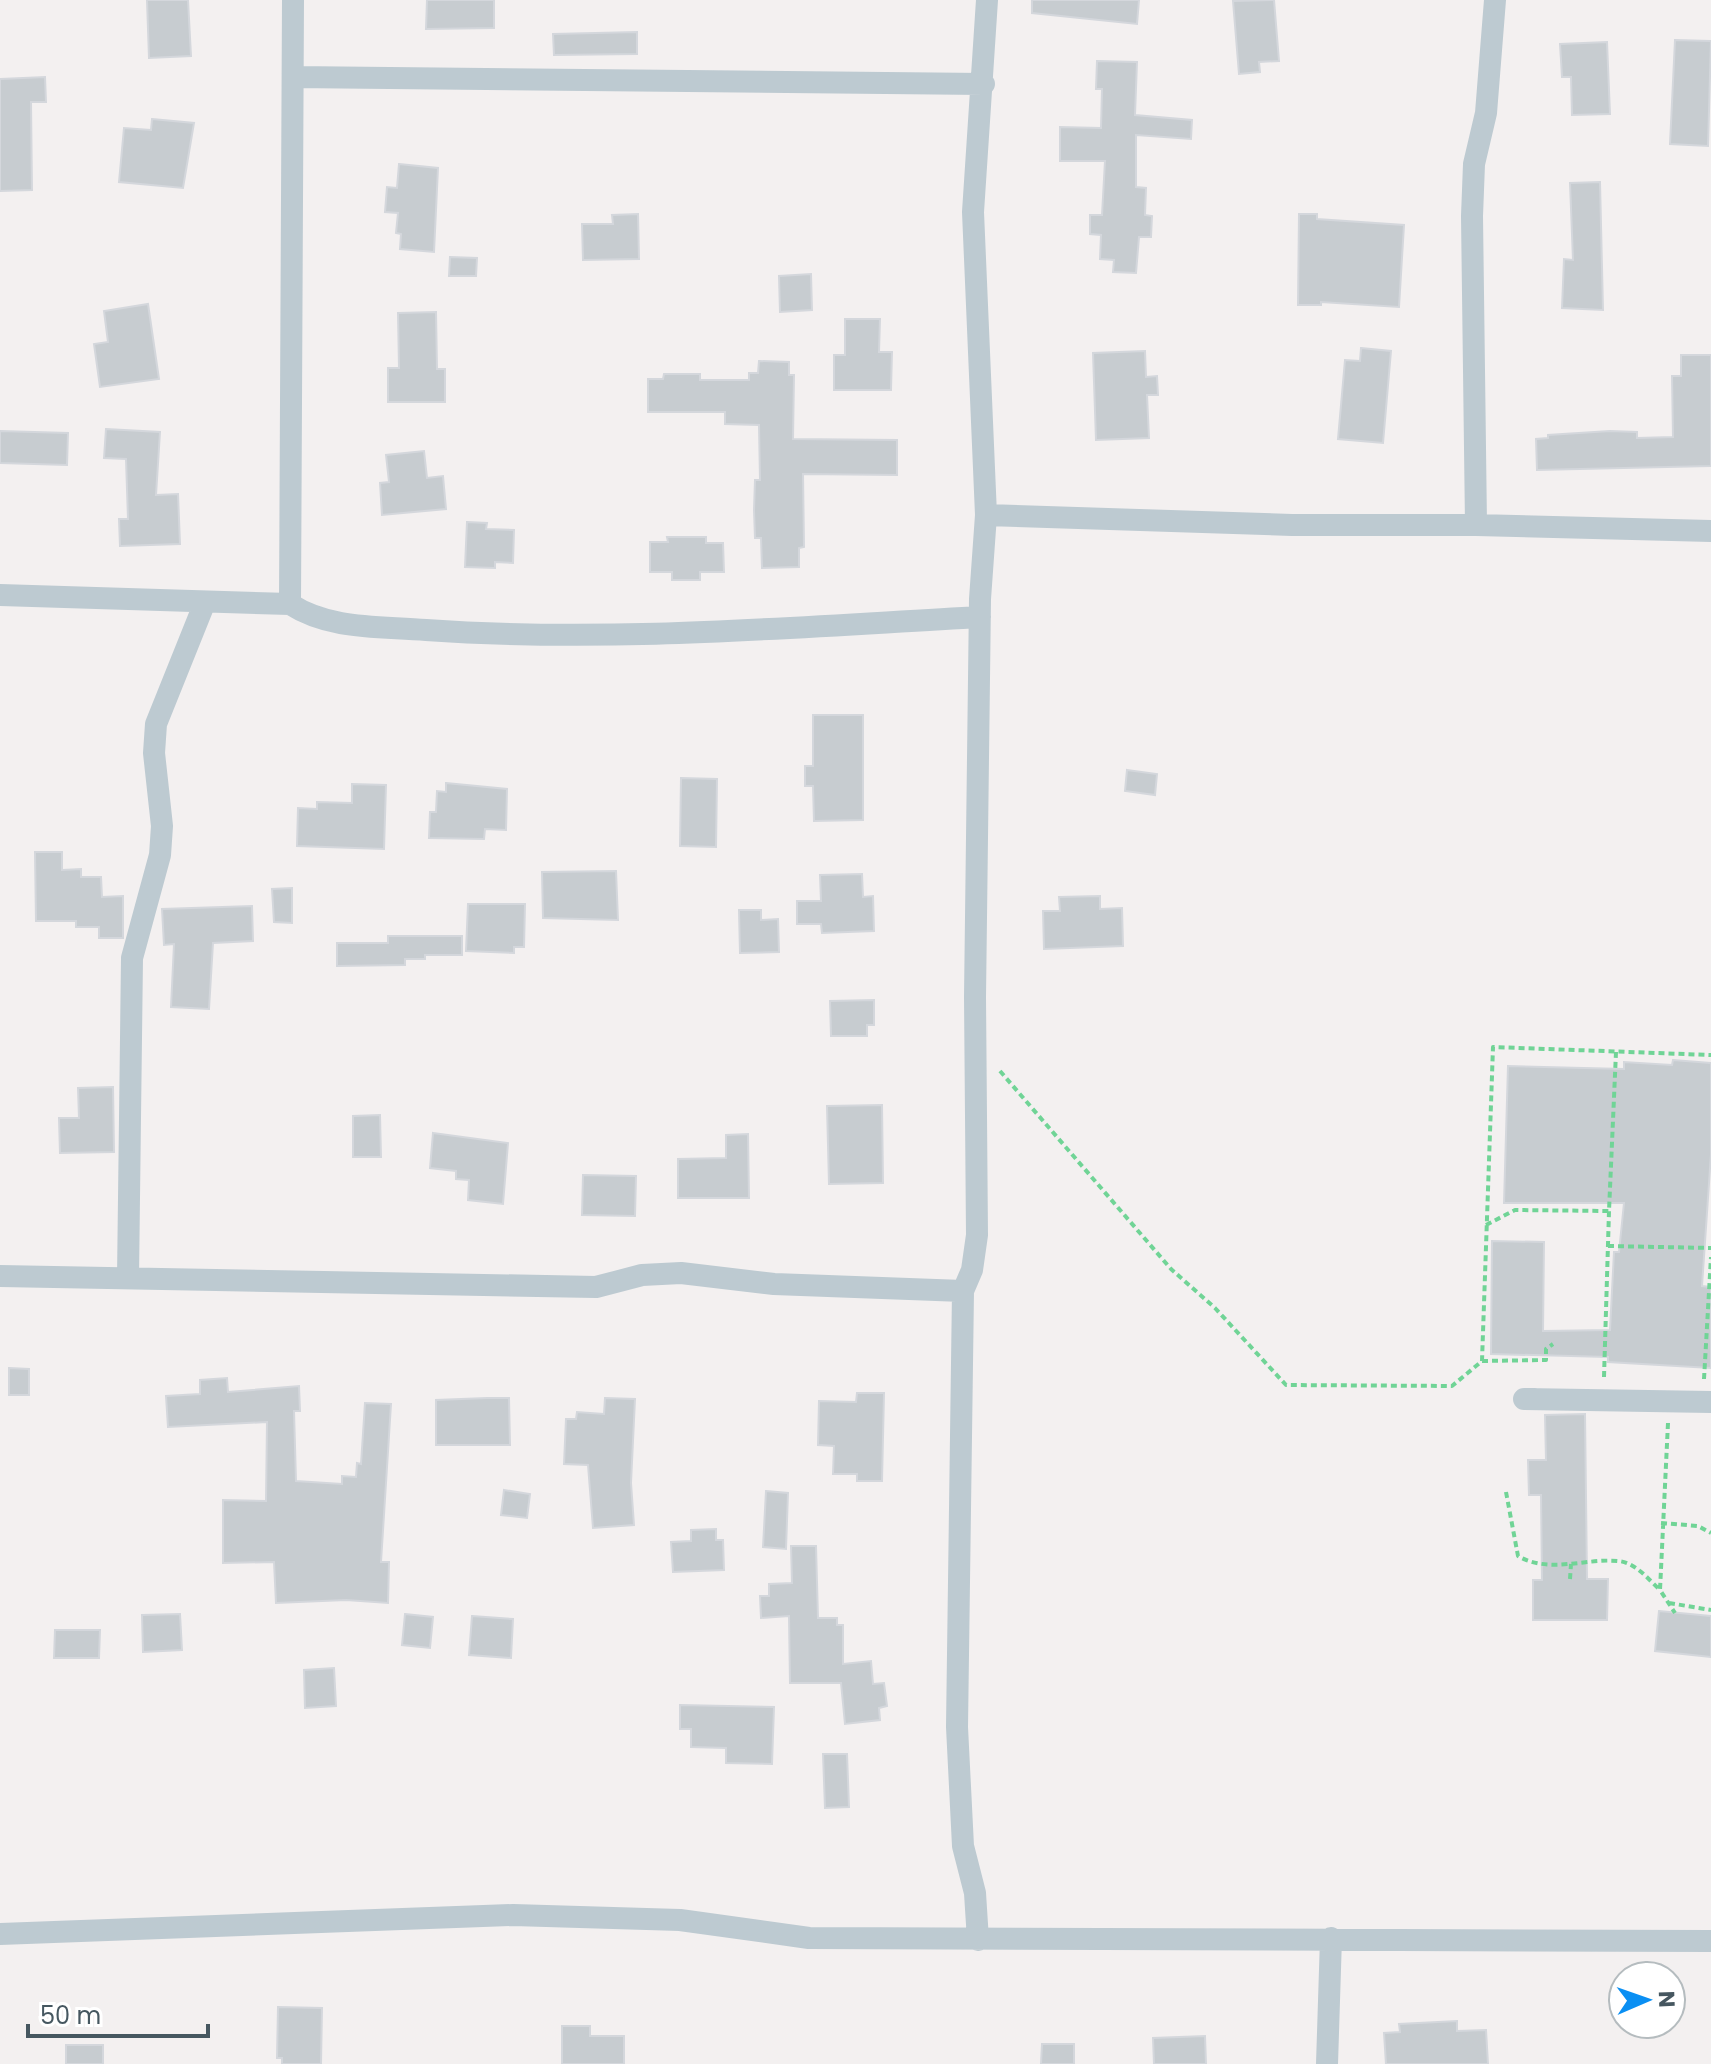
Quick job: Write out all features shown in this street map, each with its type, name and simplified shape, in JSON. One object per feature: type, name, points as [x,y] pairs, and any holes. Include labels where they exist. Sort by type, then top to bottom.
[{"type":"street","points":[[290,604],[293,0]]},
{"type":"street","points":[[978,1940],[975,1893],[963,1846],[957,1727],[963,1291],[972,1270],[977,1235],[975,1044],[980,617],[986,515],[978,404],[973,212],[984,84],[987,0]]},
{"type":"street","points":[[1476,525],[1472,203],[1474,164],[1486,113],[1495,0]]},
{"type":"street","points":[[293,77],[984,84]]},
{"type":"street","points":[[986,515],[1292,525],[1476,525],[1711,531]]},
{"type":"street","points":[[0,595],[290,604],[309,616],[334,623],[478,633],[708,632],[980,617]]},
{"type":"street","points":[[128,1278],[132,958],[160,855],[162,826],[154,753],[156,724],[205,602]]},
{"type":"street","points":[[0,1276],[596,1287],[642,1275],[681,1273],[774,1284],[963,1291]]},
{"type":"street","points":[[1535,1399],[1707,1402]]},
{"type":"street","points":[[0,1934],[513,1915],[680,1920],[809,1938],[1711,1941]]},
{"type":"street","points":[[1327,2064],[1331,1938]]},
{"type":"path","points":[[975,1044],[1171,1269],[1215,1308],[1286,1385],[1452,1386],[1482,1361],[1546,1360],[1546,1349],[1553,1344]]},
{"type":"path","points":[[1482,1361],[1493,1047],[1711,1055]]},
{"type":"path","points":[[1603,1400],[1616,1051]]},
{"type":"path","points":[[1486,1225],[1515,1210],[1609,1211]]},
{"type":"path","points":[[1608,1246],[1711,1248]]},
{"type":"path","points":[[1707,1402],[1711,1257]]},
{"type":"path","points":[[1660,1590],[1661,1523],[1670,1401]]},
{"type":"path","points":[[1506,1492],[1518,1556],[1533,1565],[1618,1561],[1635,1566],[1660,1590],[1675,1613]]},
{"type":"path","points":[[1661,1523],[1698,1526],[1711,1533]]},
{"type":"path","points":[[1570,1579],[1571,1564]]},
{"type":"path","points":[[1669,1603],[1711,1610]]},
{"type":"building","points":[[147,0],[188,0],[191,56],[149,58]]},
{"type":"building","points":[[427,0],[494,0],[494,28],[426,29]]},
{"type":"building","points":[[1032,0],[1139,0],[1137,24],[1032,13]]},
{"type":"building","points":[[1274,0],[1279,61],[1259,62],[1260,72],[1239,74],[1233,1]]},
{"type":"building","points":[[637,32],[637,54],[554,55],[553,34]]},
{"type":"building","points":[[1675,40],[1711,41],[1708,146],[1670,144]]},
{"type":"building","points":[[1607,42],[1610,114],[1572,115],[1571,77],[1562,77],[1560,44]]},
{"type":"building","points":[[1097,61],[1137,62],[1135,115],[1192,120],[1191,139],[1136,135],[1136,187],[1146,188],[1145,215],[1152,216],[1151,237],[1139,237],[1136,273],[1113,272],[1114,260],[1100,259],[1101,235],[1090,234],[1090,215],[1102,215],[1105,161],[1060,161],[1060,127],[1101,128],[1102,89],[1096,89]]},
{"type":"building","points":[[45,77],[46,102],[31,102],[32,190],[0,191],[0,79]]},
{"type":"building","points":[[152,119],[194,123],[183,188],[119,182],[124,128],[151,130]]},
{"type":"building","points":[[399,164],[438,168],[434,252],[400,249],[401,234],[396,233],[398,213],[385,212],[387,187],[397,188]]},
{"type":"building","points":[[1600,182],[1603,310],[1562,308],[1564,259],[1573,260],[1570,183]]},
{"type":"building","points":[[638,214],[639,259],[583,260],[582,224],[613,224],[612,215]]},
{"type":"building","points":[[1299,214],[1317,214],[1317,219],[1404,225],[1399,307],[1321,302],[1321,305],[1298,305]]},
{"type":"building","points":[[450,257],[477,258],[476,276],[449,276]]},
{"type":"building","points":[[811,274],[812,310],[780,312],[779,276]]},
{"type":"building","points":[[148,304],[159,379],[100,387],[94,344],[108,342],[104,311]]},
{"type":"building","points":[[436,312],[437,369],[445,369],[445,402],[388,402],[388,368],[399,368],[398,313]]},
{"type":"building","points":[[845,319],[880,319],[879,352],[892,352],[891,390],[834,390],[834,355],[845,355]]},
{"type":"building","points":[[1361,348],[1391,351],[1383,443],[1338,439],[1345,360],[1360,361]]},
{"type":"building","points":[[1145,351],[1146,377],[1157,376],[1158,395],[1147,395],[1149,438],[1096,440],[1093,353]]},
{"type":"building","points":[[1681,355],[1711,355],[1711,466],[1537,470],[1536,439],[1548,438],[1548,435],[1610,431],[1637,432],[1637,438],[1673,437],[1672,376],[1681,376]]},
{"type":"building","points":[[759,361],[789,362],[789,375],[794,375],[793,439],[897,440],[897,475],[803,474],[804,547],[799,548],[799,567],[762,568],[761,538],[755,538],[754,510],[755,480],[760,480],[759,425],[725,424],[725,412],[648,412],[648,379],[663,379],[664,374],[700,374],[700,380],[749,380],[749,373],[758,373]]},
{"type":"building","points":[[106,429],[160,432],[156,495],[178,494],[180,544],[120,546],[119,519],[128,519],[126,459],[104,458]]},
{"type":"building","points":[[0,431],[68,433],[67,465],[0,463]]},
{"type":"building","points":[[424,451],[427,478],[443,476],[446,509],[382,515],[380,483],[389,482],[386,455]]},
{"type":"building","points":[[467,522],[487,523],[486,529],[514,530],[513,563],[495,562],[495,568],[465,567]]},
{"type":"building","points":[[667,537],[706,537],[706,543],[723,543],[724,572],[700,572],[700,580],[672,580],[672,572],[650,572],[650,542],[668,542]]},
{"type":"building","points":[[813,715],[863,715],[863,820],[814,821],[813,786],[805,786],[805,766],[813,766]]},
{"type":"building","points":[[1127,770],[1157,774],[1155,795],[1125,791]]},
{"type":"building","points":[[681,778],[717,779],[716,847],[680,846]]},
{"type":"building","points":[[446,783],[507,789],[506,830],[485,829],[484,839],[429,838],[430,812],[436,812],[437,791],[446,792]]},
{"type":"building","points":[[352,784],[386,785],[384,849],[297,846],[298,808],[317,809],[317,802],[352,803]]},
{"type":"building","points":[[35,852],[62,852],[62,870],[81,869],[81,877],[101,877],[102,897],[123,896],[123,938],[99,938],[99,927],[76,927],[76,921],[36,921]]},
{"type":"building","points":[[616,871],[618,920],[543,918],[542,872]]},
{"type":"building","points":[[862,874],[863,897],[873,896],[874,931],[822,933],[821,924],[797,924],[797,901],[821,901],[820,875]]},
{"type":"building","points":[[292,888],[292,923],[274,922],[272,889]]},
{"type":"building","points":[[1100,896],[1100,909],[1122,908],[1123,946],[1044,949],[1043,911],[1060,911],[1059,897]]},
{"type":"building","points":[[468,904],[525,904],[524,947],[514,947],[514,953],[466,951]]},
{"type":"building","points":[[252,906],[253,941],[213,943],[209,1009],[171,1007],[174,944],[164,945],[162,909]]},
{"type":"building","points":[[739,910],[761,910],[761,920],[778,919],[779,952],[740,953]]},
{"type":"building","points":[[388,936],[462,936],[462,955],[425,955],[425,959],[405,959],[405,965],[337,966],[337,943],[388,943]]},
{"type":"building","points":[[874,1000],[874,1025],[867,1025],[867,1036],[831,1036],[830,1001]]},
{"type":"building","points":[[1673,1060],[1711,1063],[1711,1154],[1702,1286],[1711,1287],[1711,1368],[1608,1362],[1608,1357],[1491,1354],[1492,1241],[1544,1242],[1543,1331],[1610,1330],[1614,1252],[1619,1252],[1624,1203],[1504,1203],[1508,1066],[1624,1069],[1624,1062],[1672,1065]]},
{"type":"building","points":[[113,1087],[114,1152],[60,1153],[59,1118],[79,1118],[78,1088]]},
{"type":"building","points":[[882,1105],[883,1183],[829,1184],[827,1106]]},
{"type":"building","points":[[380,1115],[381,1157],[353,1157],[353,1116]]},
{"type":"building","points":[[433,1133],[508,1143],[503,1204],[468,1200],[469,1180],[456,1179],[456,1171],[430,1168]]},
{"type":"building","points":[[748,1134],[749,1198],[678,1198],[678,1159],[726,1158],[726,1135]]},
{"type":"building","points":[[583,1175],[636,1176],[635,1216],[582,1215]]},
{"type":"building","points":[[9,1368],[29,1369],[29,1395],[9,1395]]},
{"type":"building","points":[[227,1378],[228,1392],[299,1386],[300,1411],[294,1411],[296,1481],[342,1484],[342,1476],[356,1477],[357,1463],[361,1464],[365,1403],[391,1404],[381,1562],[389,1562],[388,1603],[346,1600],[276,1603],[274,1562],[223,1563],[223,1500],[266,1501],[267,1422],[168,1427],[166,1396],[200,1394],[200,1380]]},
{"type":"building","points":[[857,1393],[884,1393],[882,1481],[857,1481],[857,1474],[833,1474],[834,1446],[818,1445],[819,1401],[856,1402]]},
{"type":"building","points":[[509,1398],[510,1445],[436,1445],[436,1400]]},
{"type":"building","points":[[605,1398],[635,1399],[631,1483],[634,1525],[593,1528],[588,1465],[564,1464],[566,1419],[576,1419],[577,1412],[604,1414]]},
{"type":"building","points":[[1585,1414],[1587,1579],[1608,1579],[1607,1620],[1533,1620],[1533,1580],[1542,1580],[1541,1495],[1529,1495],[1528,1460],[1546,1460],[1545,1415]]},
{"type":"building","points":[[504,1490],[530,1494],[527,1518],[501,1515]]},
{"type":"building","points":[[766,1491],[788,1493],[786,1549],[763,1547]]},
{"type":"building","points":[[716,1529],[716,1540],[723,1540],[724,1570],[673,1572],[671,1542],[691,1541],[691,1530]]},
{"type":"building","points":[[791,1546],[816,1546],[818,1618],[837,1618],[837,1625],[843,1625],[843,1664],[871,1661],[873,1684],[884,1683],[887,1706],[879,1708],[880,1720],[845,1724],[841,1683],[790,1683],[789,1616],[761,1618],[760,1596],[769,1596],[769,1584],[792,1583]]},
{"type":"building","points":[[1659,1611],[1711,1616],[1711,1657],[1655,1651]]},
{"type":"building","points":[[180,1614],[182,1650],[143,1652],[142,1615]]},
{"type":"building","points":[[405,1614],[433,1617],[430,1648],[402,1645]]},
{"type":"building","points":[[472,1616],[513,1619],[511,1658],[469,1655]]},
{"type":"building","points":[[55,1630],[100,1630],[99,1658],[54,1658]]},
{"type":"building","points":[[334,1668],[336,1706],[305,1708],[304,1670]]},
{"type":"building","points":[[680,1705],[774,1707],[772,1764],[726,1763],[726,1748],[691,1747],[691,1729],[680,1729]]},
{"type":"building","points":[[823,1754],[847,1754],[849,1807],[825,1808]]},
{"type":"building","points":[[278,2007],[322,2008],[321,2064],[282,2064],[282,2058],[277,2058]]},
{"type":"building","points":[[1457,2021],[1457,2031],[1486,2030],[1488,2064],[1386,2064],[1384,2033],[1400,2032],[1399,2024]]},
{"type":"building","points":[[562,2026],[590,2026],[590,2036],[624,2036],[624,2064],[562,2064]]},
{"type":"building","points":[[1205,2036],[1206,2064],[1154,2064],[1153,2038]]},
{"type":"building","points":[[1042,2044],[1074,2044],[1074,2064],[1041,2064]]},
{"type":"building","points":[[66,2045],[103,2045],[103,2064],[66,2064]]}]
